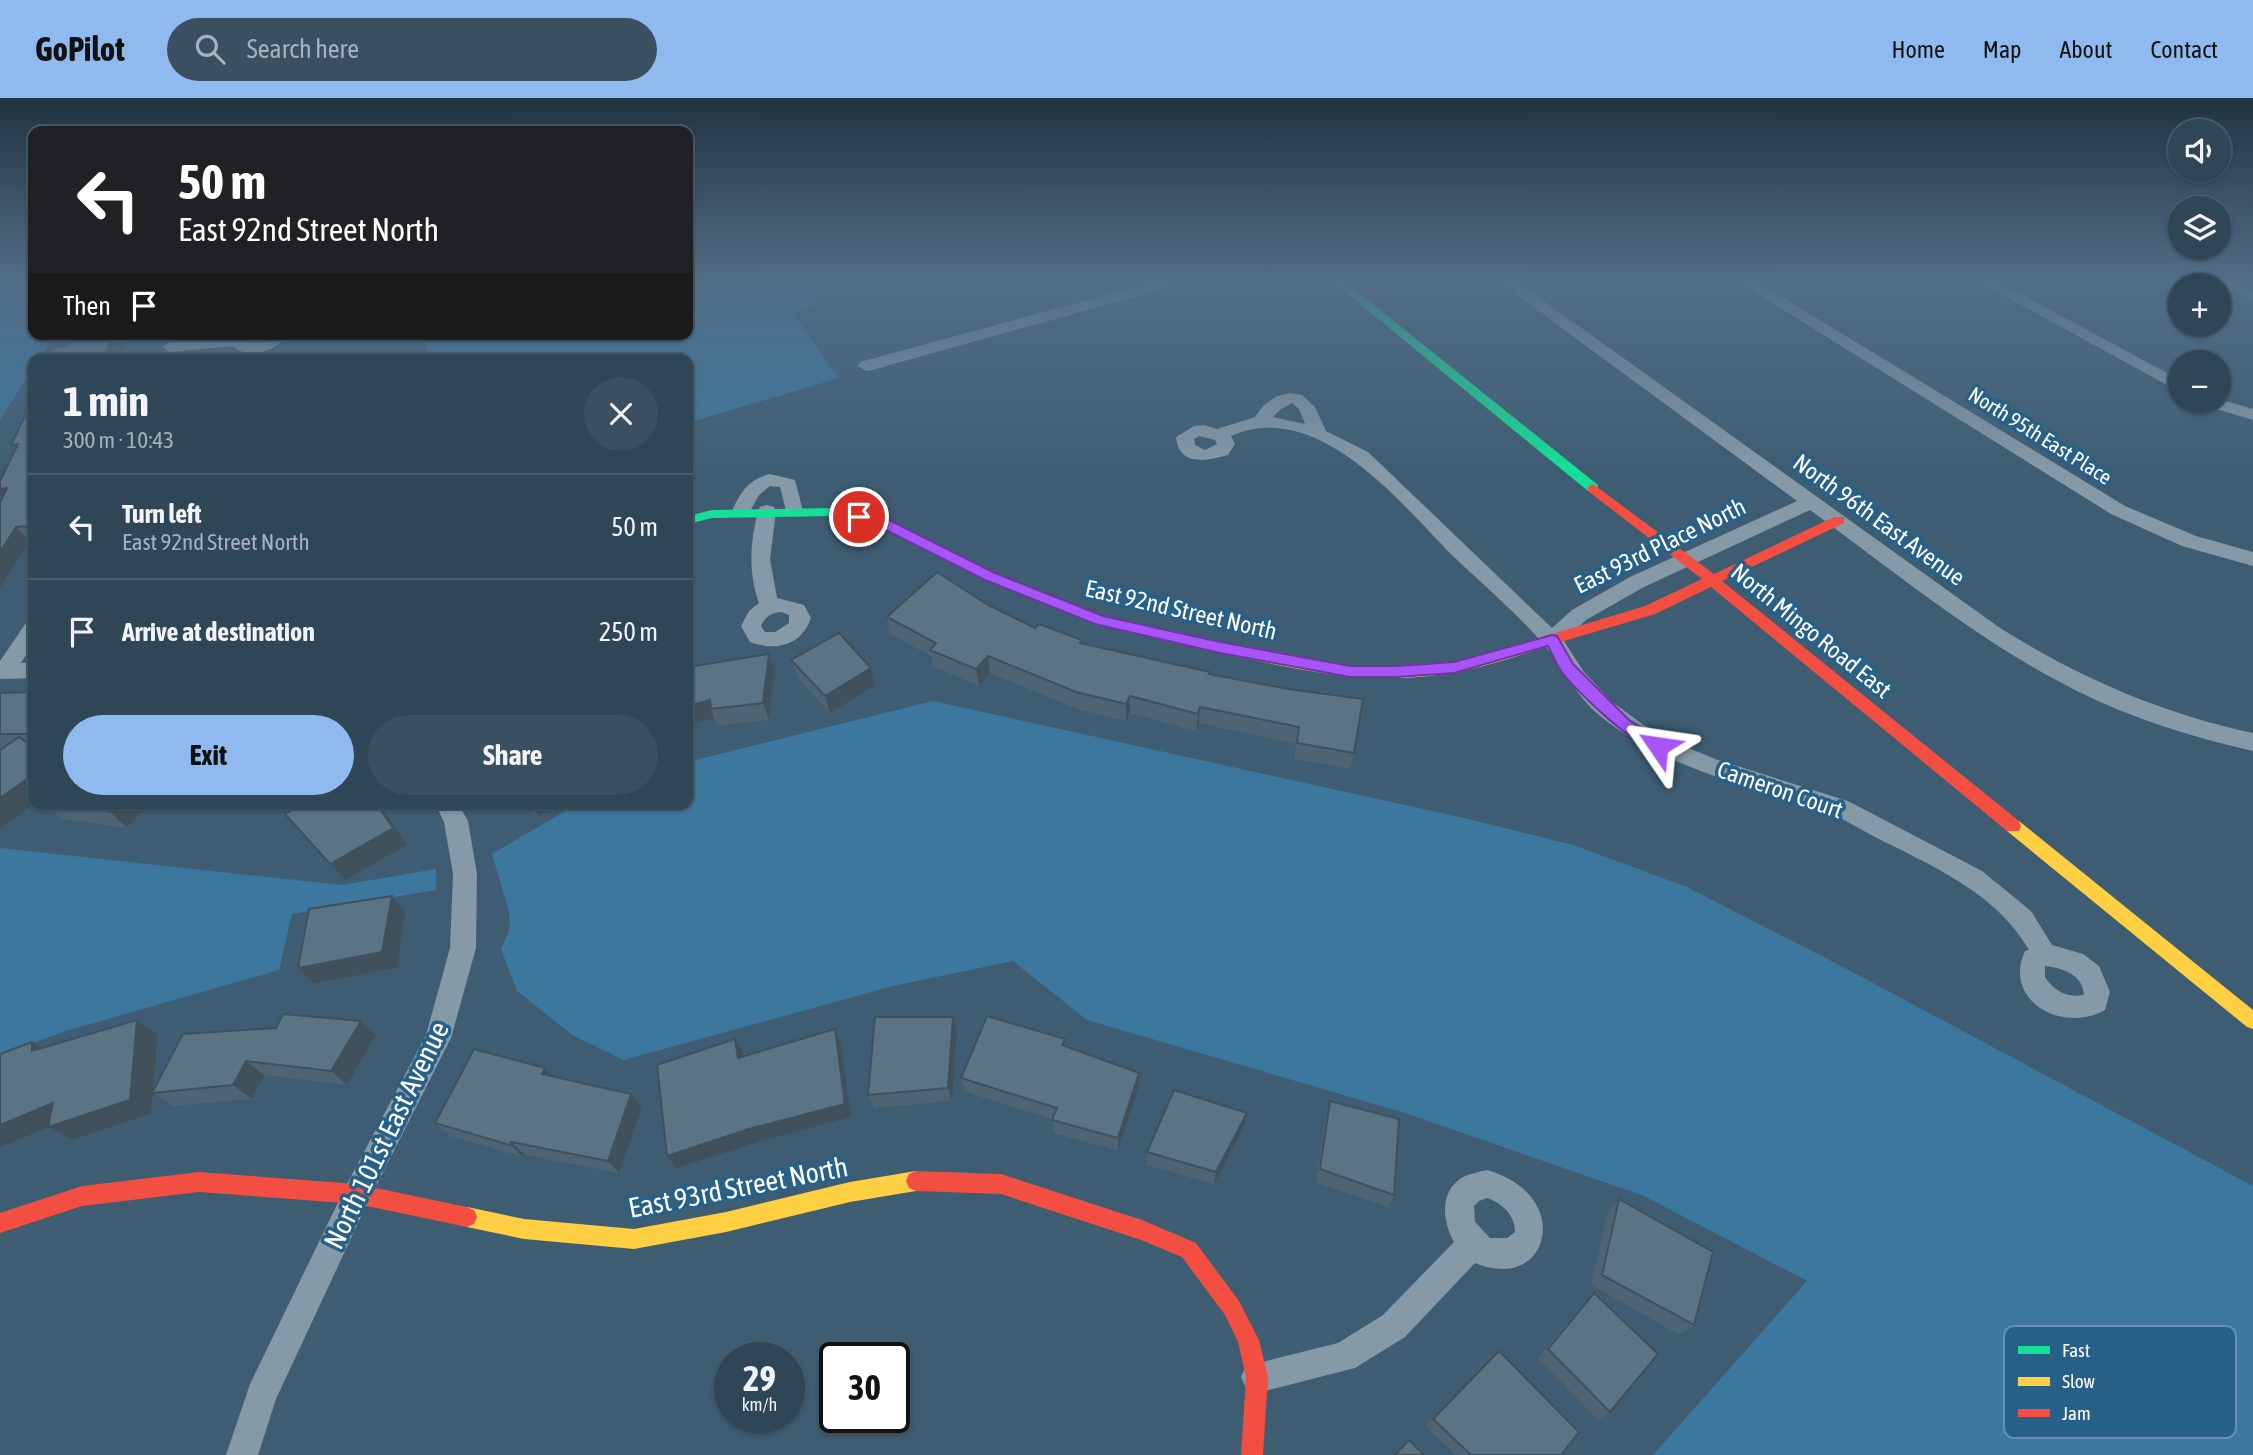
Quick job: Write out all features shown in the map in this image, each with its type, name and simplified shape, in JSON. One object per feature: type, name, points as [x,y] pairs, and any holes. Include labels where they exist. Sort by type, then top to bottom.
[{"type":"street","points":[[171,347],[190,344]]},
{"type":"street","points":[[242,344],[242,347],[256,348],[267,344]]},
{"type":"street","points":[[866,366],[945,344]]},
{"type":"street","name":"North Mingo Road East","points":[[1415,344],[1581,479],[1685,558],[2253,1021]]},
{"type":"street","name":"North 96th East Avenue","points":[[1594,344],[1993,633],[2080,686],[2125,706],[2174,722],[2253,742]]},
{"type":"street","name":"North 95th East Place","points":[[1848,344],[2118,510],[2189,541],[2253,559]]},
{"type":"street","points":[[2101,344],[2168,380]]},
{"type":"street","points":[[2231,408],[2253,415]]},
{"type":"street","name":"Cameron Court","points":[[1220,434],[1244,423],[1289,424],[1318,434],[1362,456],[1552,640],[1567,668],[1624,724],[1658,746],[1736,777],[1829,803],[1966,873],[2022,919],[2045,955]]},
{"type":"street","points":[[740,513],[752,488],[763,481],[778,479],[788,484],[794,511]]},
{"type":"street","name":"East 93rd Place North","points":[[1552,640],[1579,614],[1685,558],[1813,502]]},
{"type":"street","points":[[767,511],[758,542],[762,589],[770,607]]},
{"type":"street","name":"East 92nd Street North","points":[[693,519],[712,514],[794,511],[833,512],[884,523],[990,577],[1100,620],[1220,647],[1350,671],[1397,672],[1454,667],[1552,640]]},
{"type":"street","name":"East 93rd Place North","points":[[1552,640],[1650,610],[1710,579],[1839,520]]},
{"type":"street","points":[[3,671],[28,635]]},
{"type":"street","points":[[3,671],[28,670]]},
{"type":"street","name":"North 101st East Avenue","points":[[242,1455],[261,1395],[357,1194],[438,1038],[463,948],[465,874],[457,821],[450,809]]},
{"type":"street","name":"East 93rd Street North","points":[[0,1223],[82,1196],[199,1182],[357,1194],[524,1229],[634,1239],[726,1222],[850,1192],[925,1179],[1002,1184],[1142,1230],[1189,1250],[1232,1308],[1248,1340],[1257,1377]]},
{"type":"street","points":[[1252,1455],[1257,1377],[1344,1357],[1395,1326],[1472,1244]]},
{"type":"shaded area","points":[[0,344],[48,344],[42,354],[28,354],[28,376],[0,420]]},
{"type":"shaded area","points":[[426,344],[815,344],[839,378],[693,422],[693,354],[429,354]]},
{"type":"shaded area","points":[[933,701],[1464,818],[1573,845],[1687,887],[1843,967],[2253,1186],[2253,1455],[1653,1455],[1807,1281],[1644,1196],[1405,1113],[1087,1020],[1013,961],[893,986],[624,1060],[572,1035],[517,991],[501,949],[510,928],[509,912],[492,854],[569,809],[693,809],[693,761]]},
{"type":"shaded area","points":[[0,848],[342,885],[436,869],[436,890],[292,914],[279,970],[66,1031],[0,1055]]},
{"type":"building","points":[[109,344],[105,354],[49,354],[52,348]]},
{"type":"building","points":[[24,418],[28,418],[28,526],[16,527],[0,552],[0,503],[7,488],[0,489],[0,481],[18,444],[11,445]]},
{"type":"building","points":[[937,572],[988,605],[1035,628],[1039,624],[1082,640],[1080,643],[1210,672],[1209,674],[1288,689],[1363,699],[1354,753],[1297,743],[1299,727],[1200,707],[1198,714],[1130,696],[1126,704],[1076,692],[988,656],[976,669],[930,650],[936,643],[887,617]]},
{"type":"building","points":[[839,633],[871,668],[825,696],[791,660]]},
{"type":"building","points":[[769,654],[763,703],[711,709],[710,700],[693,705],[693,666]]},
{"type":"building","points":[[28,692],[28,734],[0,734],[0,693]]},
{"type":"building","points":[[19,737],[28,743],[28,778],[0,798],[0,750]]},
{"type":"building","points":[[293,809],[380,809],[393,828],[330,864],[285,814]]},
{"type":"building","points":[[392,896],[382,952],[298,968],[309,909]]},
{"type":"building","points":[[283,1014],[361,1021],[331,1071],[246,1061],[233,1085],[152,1093],[183,1034],[276,1028]]},
{"type":"building","points":[[987,1016],[1065,1039],[1062,1045],[1139,1073],[1118,1138],[1052,1120],[1057,1108],[961,1078]]},
{"type":"building","points":[[875,1017],[953,1017],[948,1088],[868,1095]]},
{"type":"building","points":[[137,1020],[130,1100],[48,1127],[53,1103],[0,1125],[0,1054],[32,1042],[32,1051]]},
{"type":"building","points":[[835,1029],[845,1104],[749,1129],[667,1156],[657,1065],[735,1039],[738,1058]]},
{"type":"building","points":[[474,1049],[545,1068],[542,1074],[631,1094],[608,1161],[511,1142],[510,1145],[435,1123]]},
{"type":"building","points":[[1174,1090],[1247,1113],[1216,1172],[1147,1152]]},
{"type":"building","points":[[1330,1101],[1399,1119],[1394,1195],[1320,1169]]},
{"type":"building","points":[[1619,1199],[1713,1252],[1694,1325],[1602,1275]]},
{"type":"building","points":[[1594,1293],[1658,1354],[1610,1412],[1548,1349]]},
{"type":"building","points":[[1499,1351],[1579,1432],[1561,1455],[1471,1455],[1433,1419]]},
{"type":"building","points":[[1409,1440],[1424,1455],[1395,1455]]},
{"type":"traffic: fast","points":[[1415,344],[1593,488]]},
{"type":"traffic: fast","points":[[693,519],[712,514],[833,512],[884,523],[990,577],[1100,620],[1211,645]]},
{"type":"traffic: slow","points":[[1211,645],[1333,669],[1395,673],[1456,667],[1554,639]]},
{"type":"traffic: slow","points":[[2013,826],[2253,1021]]},
{"type":"traffic: slow","points":[[467,1217],[524,1229],[634,1239],[726,1222],[850,1192],[916,1181]]},
{"type":"traffic: jam","points":[[1593,488],[1685,558],[2013,826]]},
{"type":"traffic: jam","points":[[1554,639],[1650,610],[1839,520]]},
{"type":"traffic: jam","points":[[916,1181],[1001,1184],[1142,1230],[1189,1250],[1232,1308],[1248,1340],[1257,1377],[1252,1455]]},
{"type":"traffic: jam","points":[[0,1223],[82,1196],[199,1182],[357,1194],[467,1217]]},
{"type":"route","points":[[859,517],[884,523],[938,548],[990,577],[1100,620],[1220,647],[1350,671],[1397,672],[1454,667],[1504,656],[1552,640],[1567,668],[1624,724],[1658,746]]}]
